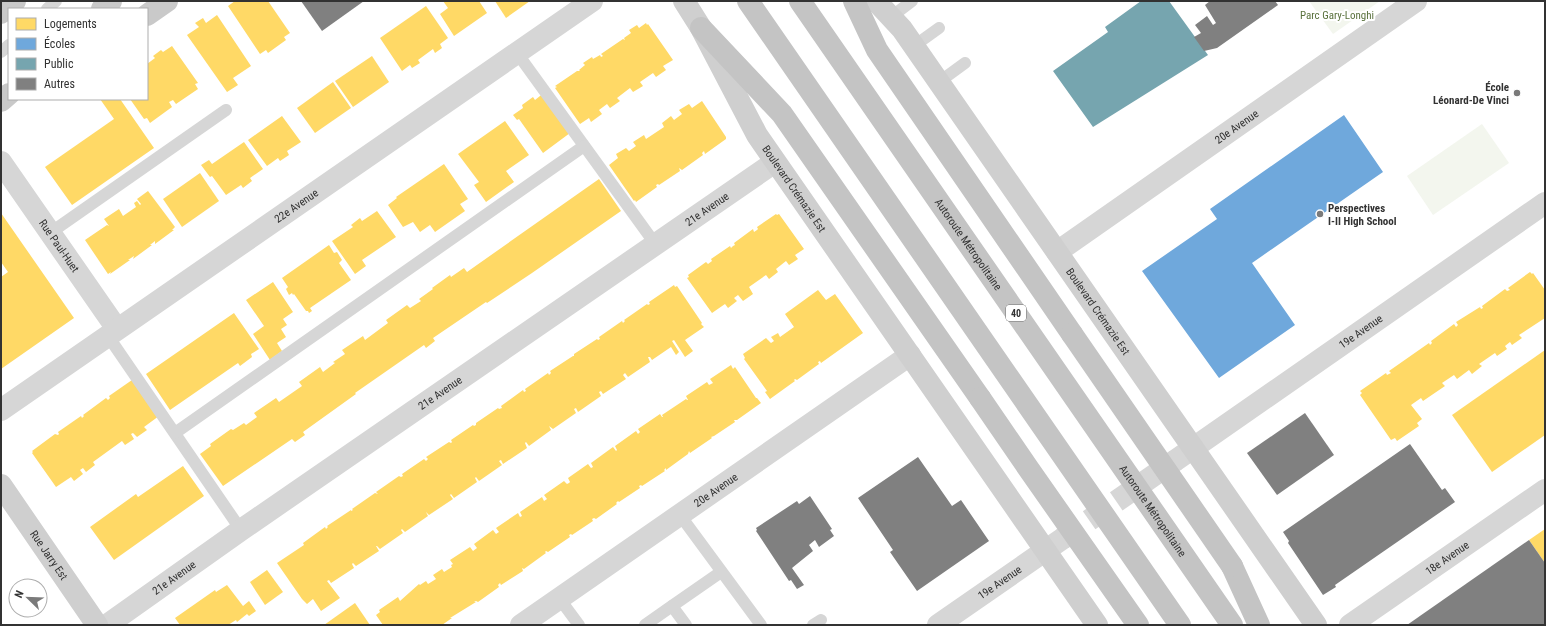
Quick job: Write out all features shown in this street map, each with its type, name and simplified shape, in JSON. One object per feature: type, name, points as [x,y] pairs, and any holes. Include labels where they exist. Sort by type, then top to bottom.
[{"type":"highway","points":[[748,1],[1180,625]]},
{"type":"highway","name":"Autoroute Métropolitaine","points":[[800,1],[1232,625]]},
{"type":"highway","points":[[854,1],[876,50],[1232,566],[1259,625]]},
{"type":"highway","points":[[701,28],[782,114],[1138,625]]},
{"type":"main road","points":[[1,13],[16,1]]},
{"type":"main road","points":[[103,8],[111,1]]},
{"type":"main road","points":[[148,14],[167,1]]},
{"type":"main road","name":"Boulevard Crémazie Est","points":[[684,1],[701,28],[757,135],[910,355],[1053,545],[1097,625]]},
{"type":"main road","name":"Boulevard Crémazie Est","points":[[876,1],[902,29],[1057,252],[1185,454],[1316,625]]},
{"type":"main road","name":"Rue Jarry Est","points":[[1,485],[97,625]]},
{"type":"street","name":"22e Avenue","points":[[1,410],[592,1]]},
{"type":"street","name":"20e Avenue","points":[[1057,252],[1416,1]]},
{"type":"street","name":"Rue Paul-Huet","points":[[1,162],[50,233],[113,333]]},
{"type":"street","name":"21e Avenue","points":[[107,625],[775,162]]},
{"type":"street","name":"19e Avenue","points":[[1185,454],[1545,203]]},
{"type":"street","name":"20e Avenue","points":[[521,625],[910,355]]},
{"type":"street","name":"18e Avenue","points":[[1350,625],[1545,490]]},
{"type":"street","name":"19e Avenue","points":[[938,625],[1053,545]]},
{"type":"lane","points":[[48,8],[56,1]]},
{"type":"lane","points":[[93,8],[106,1]]},
{"type":"lane","points":[[891,17],[912,1]]},
{"type":"lane","points":[[914,46],[939,28]]},
{"type":"lane","points":[[518,53],[656,244]]},
{"type":"lane","points":[[939,82],[966,63]]},
{"type":"lane","points":[[50,233],[226,110]]},
{"type":"lane","points":[[175,433],[584,146]]},
{"type":"lane","points":[[113,333],[175,433],[242,530]]},
{"type":"lane","points":[[680,515],[761,625]]},
{"type":"lane","points":[[644,625],[721,572]]},
{"type":"lane","points":[[560,598],[579,625]]},
{"type":"lane","points":[[672,606],[686,625]]},
{"type":"green space","name":"Parc Gary-Longhi","points":[[1309,1],[1380,1],[1333,34]]},
{"type":"green space","points":[[1482,124],[1509,163],[1433,215],[1407,176]]},
{"type":"building: Logements","points":[[235,1],[268,1],[290,33],[284,37],[286,40],[268,53],[266,50],[260,54],[228,6]]},
{"type":"building: Logements","points":[[443,1],[479,1],[487,13],[454,36],[440,14],[448,8]]},
{"type":"building: Logements","points":[[495,1],[530,1],[506,18]]},
{"type":"building: Logements","points":[[426,6],[448,38],[440,44],[442,48],[435,53],[433,49],[418,60],[420,63],[412,68],[410,65],[402,71],[380,38]]},
{"type":"building: Logements","points":[[217,15],[251,66],[233,78],[238,85],[227,92],[187,35],[199,27],[195,23],[203,18],[206,23]]},
{"type":"building: Logements","points":[[646,23],[673,60],[663,66],[666,70],[656,77],[653,73],[640,82],[643,86],[633,92],[630,88],[617,98],[620,101],[610,108],[607,104],[599,110],[602,114],[591,122],[589,118],[580,124],[555,86],[577,71],[580,71],[579,70],[585,65],[583,63],[592,57],[593,59],[600,55],[601,57],[603,56],[601,54],[623,39],[625,40],[624,38],[631,33],[629,30],[637,25],[639,28]]},
{"type":"building: Logements","points":[[172,46],[198,83],[195,84],[198,89],[176,104],[173,100],[169,102],[172,107],[150,123],[147,118],[144,119],[131,100],[148,100],[148,63],[155,58],[153,56],[161,50],[163,52]]},
{"type":"building: Logements","points":[[372,56],[389,82],[353,107],[335,81]]},
{"type":"building: Logements","points":[[333,82],[351,108],[315,133],[297,108]]},
{"type":"building: Logements","points":[[545,92],[570,133],[543,153],[519,119],[517,120],[513,115],[523,108],[522,105],[533,97],[535,100]]},
{"type":"building: Logements","points":[[101,100],[121,100],[154,148],[72,205],[45,167],[114,119]]},
{"type":"building: Logements","points":[[702,101],[726,139],[705,154],[704,151],[702,153],[703,155],[682,170],[679,168],[680,171],[659,185],[656,185],[657,187],[636,202],[635,200],[634,201],[609,165],[618,158],[616,154],[626,148],[629,151],[636,146],[633,142],[644,135],[646,139],[664,127],[662,123],[671,116],[674,120],[682,114],[679,110],[689,104],[692,108]]},
{"type":"building: Logements","points":[[282,116],[301,142],[287,151],[289,155],[280,161],[278,158],[267,166],[248,140]]},
{"type":"building: Logements","points":[[505,121],[529,155],[506,171],[514,182],[486,202],[474,185],[479,182],[458,154]]},
{"type":"building: Logements","points":[[244,142],[263,169],[250,178],[252,181],[243,188],[241,185],[226,195],[212,176],[210,177],[201,165],[209,160],[212,164]]},
{"type":"building: Logements","points":[[444,164],[468,199],[460,204],[465,211],[435,232],[430,225],[420,232],[413,222],[403,227],[388,205],[397,198],[396,197]]},
{"type":"building: Logements","points":[[200,173],[219,201],[182,227],[163,199]]},
{"type":"building: Logements","points":[[599,179],[621,211],[532,273],[433,338],[435,341],[426,348],[424,345],[355,393],[356,394],[303,432],[305,435],[295,442],[292,439],[223,486],[200,454],[211,446],[210,444],[231,429],[233,430],[244,423],[246,425],[257,417],[254,413],[276,398],[279,402],[302,386],[299,382],[320,367],[323,372],[335,363],[333,362],[345,354],[342,350],[363,336],[365,340],[388,323],[386,320],[407,305],[410,308],[421,301],[419,299],[450,275],[451,277],[464,268],[467,272]]},
{"type":"building: Logements","points":[[148,191],[175,227],[172,230],[174,230],[155,244],[155,241],[133,259],[134,256],[108,274],[85,240],[107,225],[109,226],[104,219],[119,209],[123,216],[136,207],[134,203],[137,201],[140,205],[141,204],[137,199]]},
{"type":"building: Logements","points":[[377,211],[396,237],[362,260],[366,266],[355,274],[332,241],[353,227],[351,225],[360,218],[362,221]]},
{"type":"building: Logements","points":[[1,213],[74,318],[1,369],[1,277],[8,272],[1,262]]},
{"type":"building: Logements","points":[[776,214],[779,214],[804,249],[795,255],[798,259],[789,265],[786,261],[776,269],[778,272],[769,279],[766,275],[749,287],[753,294],[743,301],[738,295],[734,298],[737,301],[728,308],[725,304],[712,313],[687,278],[689,277],[688,275],[706,262],[708,264],[712,261],[711,259],[730,246],[731,248],[735,245],[734,243],[753,229],[754,232],[757,230],[757,227]]},
{"type":"building: Logements","points":[[329,245],[334,253],[337,252],[342,260],[339,263],[351,280],[310,308],[312,311],[309,313],[294,294],[293,295],[292,293],[289,295],[286,289],[288,287],[282,278]]},
{"type":"building: Logements","points":[[1530,272],[1532,274],[1533,273],[1545,290],[1545,318],[1519,335],[1522,338],[1512,345],[1510,342],[1505,346],[1507,349],[1497,356],[1495,353],[1479,364],[1482,366],[1472,374],[1469,370],[1457,379],[1454,375],[1442,383],[1445,386],[1423,401],[1421,398],[1411,405],[1422,419],[1417,423],[1419,426],[1397,441],[1395,438],[1391,440],[1360,395],[1362,393],[1360,391],[1386,373],[1387,375],[1391,373],[1389,371],[1429,343],[1430,345],[1432,343],[1431,341],[1454,324],[1456,327],[1458,325],[1456,322],[1480,307],[1481,309],[1483,308],[1482,306],[1505,289],[1507,291],[1510,290],[1508,288]]},
{"type":"building: Logements","points":[[273,282],[293,312],[283,319],[287,325],[281,329],[286,337],[277,343],[282,351],[270,360],[253,334],[264,326],[246,300]]},
{"type":"building: Logements","points":[[674,285],[675,287],[677,286],[704,327],[685,340],[693,351],[685,357],[674,340],[672,341],[679,352],[676,355],[671,347],[652,360],[648,357],[650,362],[628,377],[625,373],[623,375],[626,379],[603,394],[601,391],[599,392],[601,396],[578,412],[576,408],[574,409],[576,413],[553,429],[549,426],[551,430],[529,446],[526,442],[527,448],[503,464],[501,460],[499,461],[502,465],[479,481],[476,477],[477,482],[454,498],[451,494],[450,495],[453,499],[429,515],[426,512],[428,516],[405,532],[402,529],[401,530],[403,533],[380,549],[376,546],[379,551],[356,566],[353,563],[354,568],[331,583],[329,580],[327,581],[340,598],[321,611],[313,599],[307,604],[302,599],[277,563],[304,545],[303,543],[325,527],[326,529],[328,527],[327,526],[353,510],[352,509],[375,493],[378,494],[376,492],[399,476],[403,476],[402,474],[424,459],[426,461],[428,459],[426,457],[449,442],[451,443],[451,440],[473,425],[476,425],[476,423],[498,408],[502,408],[501,406],[523,390],[524,392],[526,391],[525,389],[548,373],[549,375],[551,373],[550,371],[597,339],[600,339],[599,337],[622,321],[623,323],[625,321],[624,320],[647,304],[650,304],[649,302]]},
{"type":"building: Logements","points":[[818,290],[826,300],[835,294],[863,333],[821,363],[820,361],[818,362],[819,364],[797,380],[795,379],[795,381],[770,399],[765,392],[767,391],[744,359],[743,354],[766,338],[771,343],[774,341],[771,337],[778,333],[780,337],[794,327],[785,314]]},
{"type":"building: Logements","points":[[234,313],[259,349],[251,354],[252,357],[240,366],[238,363],[170,410],[146,374]]},
{"type":"building: Logements","points":[[1545,350],[1545,435],[1492,472],[1452,415]]},
{"type":"building: Logements","points":[[731,365],[733,369],[735,367],[761,403],[737,420],[734,420],[735,422],[711,437],[712,438],[690,453],[689,451],[688,454],[666,470],[666,468],[664,470],[665,471],[642,486],[639,486],[640,488],[619,502],[618,501],[616,503],[617,504],[596,519],[592,519],[593,521],[572,535],[569,535],[570,537],[548,552],[546,551],[546,553],[524,569],[522,568],[523,571],[501,585],[500,583],[498,585],[499,587],[478,602],[476,601],[474,602],[476,602],[450,618],[452,618],[442,625],[383,625],[376,615],[380,612],[379,610],[398,597],[400,601],[419,584],[420,585],[426,581],[428,584],[436,579],[433,575],[442,569],[444,572],[452,567],[451,565],[453,564],[450,560],[470,547],[473,551],[477,548],[474,544],[493,530],[496,534],[499,532],[496,528],[518,513],[520,517],[522,516],[520,512],[542,497],[544,501],[547,499],[544,495],[564,481],[567,484],[569,483],[568,478],[588,464],[591,468],[593,467],[591,463],[613,447],[616,451],[615,446],[636,431],[638,434],[640,432],[638,429],[660,414],[663,417],[662,415],[686,399],[688,400],[686,396],[707,382],[709,385],[713,383],[710,379]]},
{"type":"building: Logements","points":[[132,380],[159,416],[144,427],[147,430],[137,437],[133,433],[131,434],[134,439],[125,445],[122,441],[93,462],[95,465],[86,472],[83,468],[80,470],[83,474],[74,481],[71,477],[56,487],[32,451],[55,434],[58,435],[58,432],[81,416],[82,418],[84,416],[83,415],[106,398],[108,400],[110,398],[109,396]]},
{"type":"building: Logements","points":[[183,466],[204,496],[114,560],[90,527],[136,494],[138,497]]},
{"type":"building: Logements","points":[[1545,529],[1545,563],[1529,540]]},
{"type":"building: Logements","points":[[267,570],[283,592],[265,605],[250,582]]},
{"type":"building: Logements","points":[[227,585],[243,606],[249,601],[256,611],[249,616],[247,614],[237,622],[236,620],[228,625],[180,625],[175,618],[215,590],[216,592]]},
{"type":"building: Logements","points":[[355,603],[370,625],[324,625]]},
{"type":"building: Écoles","points":[[1344,115],[1383,172],[1252,263],[1295,325],[1219,378],[1142,271],[1217,219],[1210,209]]},
{"type":"building: Public","points":[[1141,1],[1169,1],[1208,55],[1093,127],[1053,71],[1108,32],[1105,27]]},
{"type":"building: Autres","points":[[301,1],[364,1],[322,31]]},
{"type":"building: Autres","points":[[1210,1],[1275,1],[1278,5],[1217,48],[1204,51],[1194,37],[1201,33],[1195,25],[1207,16],[1213,25],[1216,23],[1205,5]]},
{"type":"building: Autres","points":[[1305,413],[1334,455],[1277,495],[1247,453]]},
{"type":"building: Autres","points":[[1410,444],[1442,490],[1445,488],[1455,502],[1335,585],[1336,587],[1323,595],[1288,543],[1289,541],[1283,532]]},
{"type":"building: Autres","points":[[918,457],[952,506],[961,500],[989,541],[917,591],[890,552],[893,550],[858,498]]},
{"type":"building: Autres","points":[[810,496],[832,529],[830,530],[834,536],[819,547],[815,540],[809,545],[813,551],[792,568],[804,585],[797,589],[791,580],[789,581],[756,531],[756,528],[797,501],[799,504]]},
{"type":"building: Autres","points":[[1529,540],[1545,563],[1545,625],[1407,625]]},
{"type":"tunnel","points":[[1062,539],[1176,460]]},
{"type":"place","name":"École Léonard-De Vinci","points":[[1517,93]]},
{"type":"place","name":"Perspectives I-II High School","points":[[1320,214]]}]
